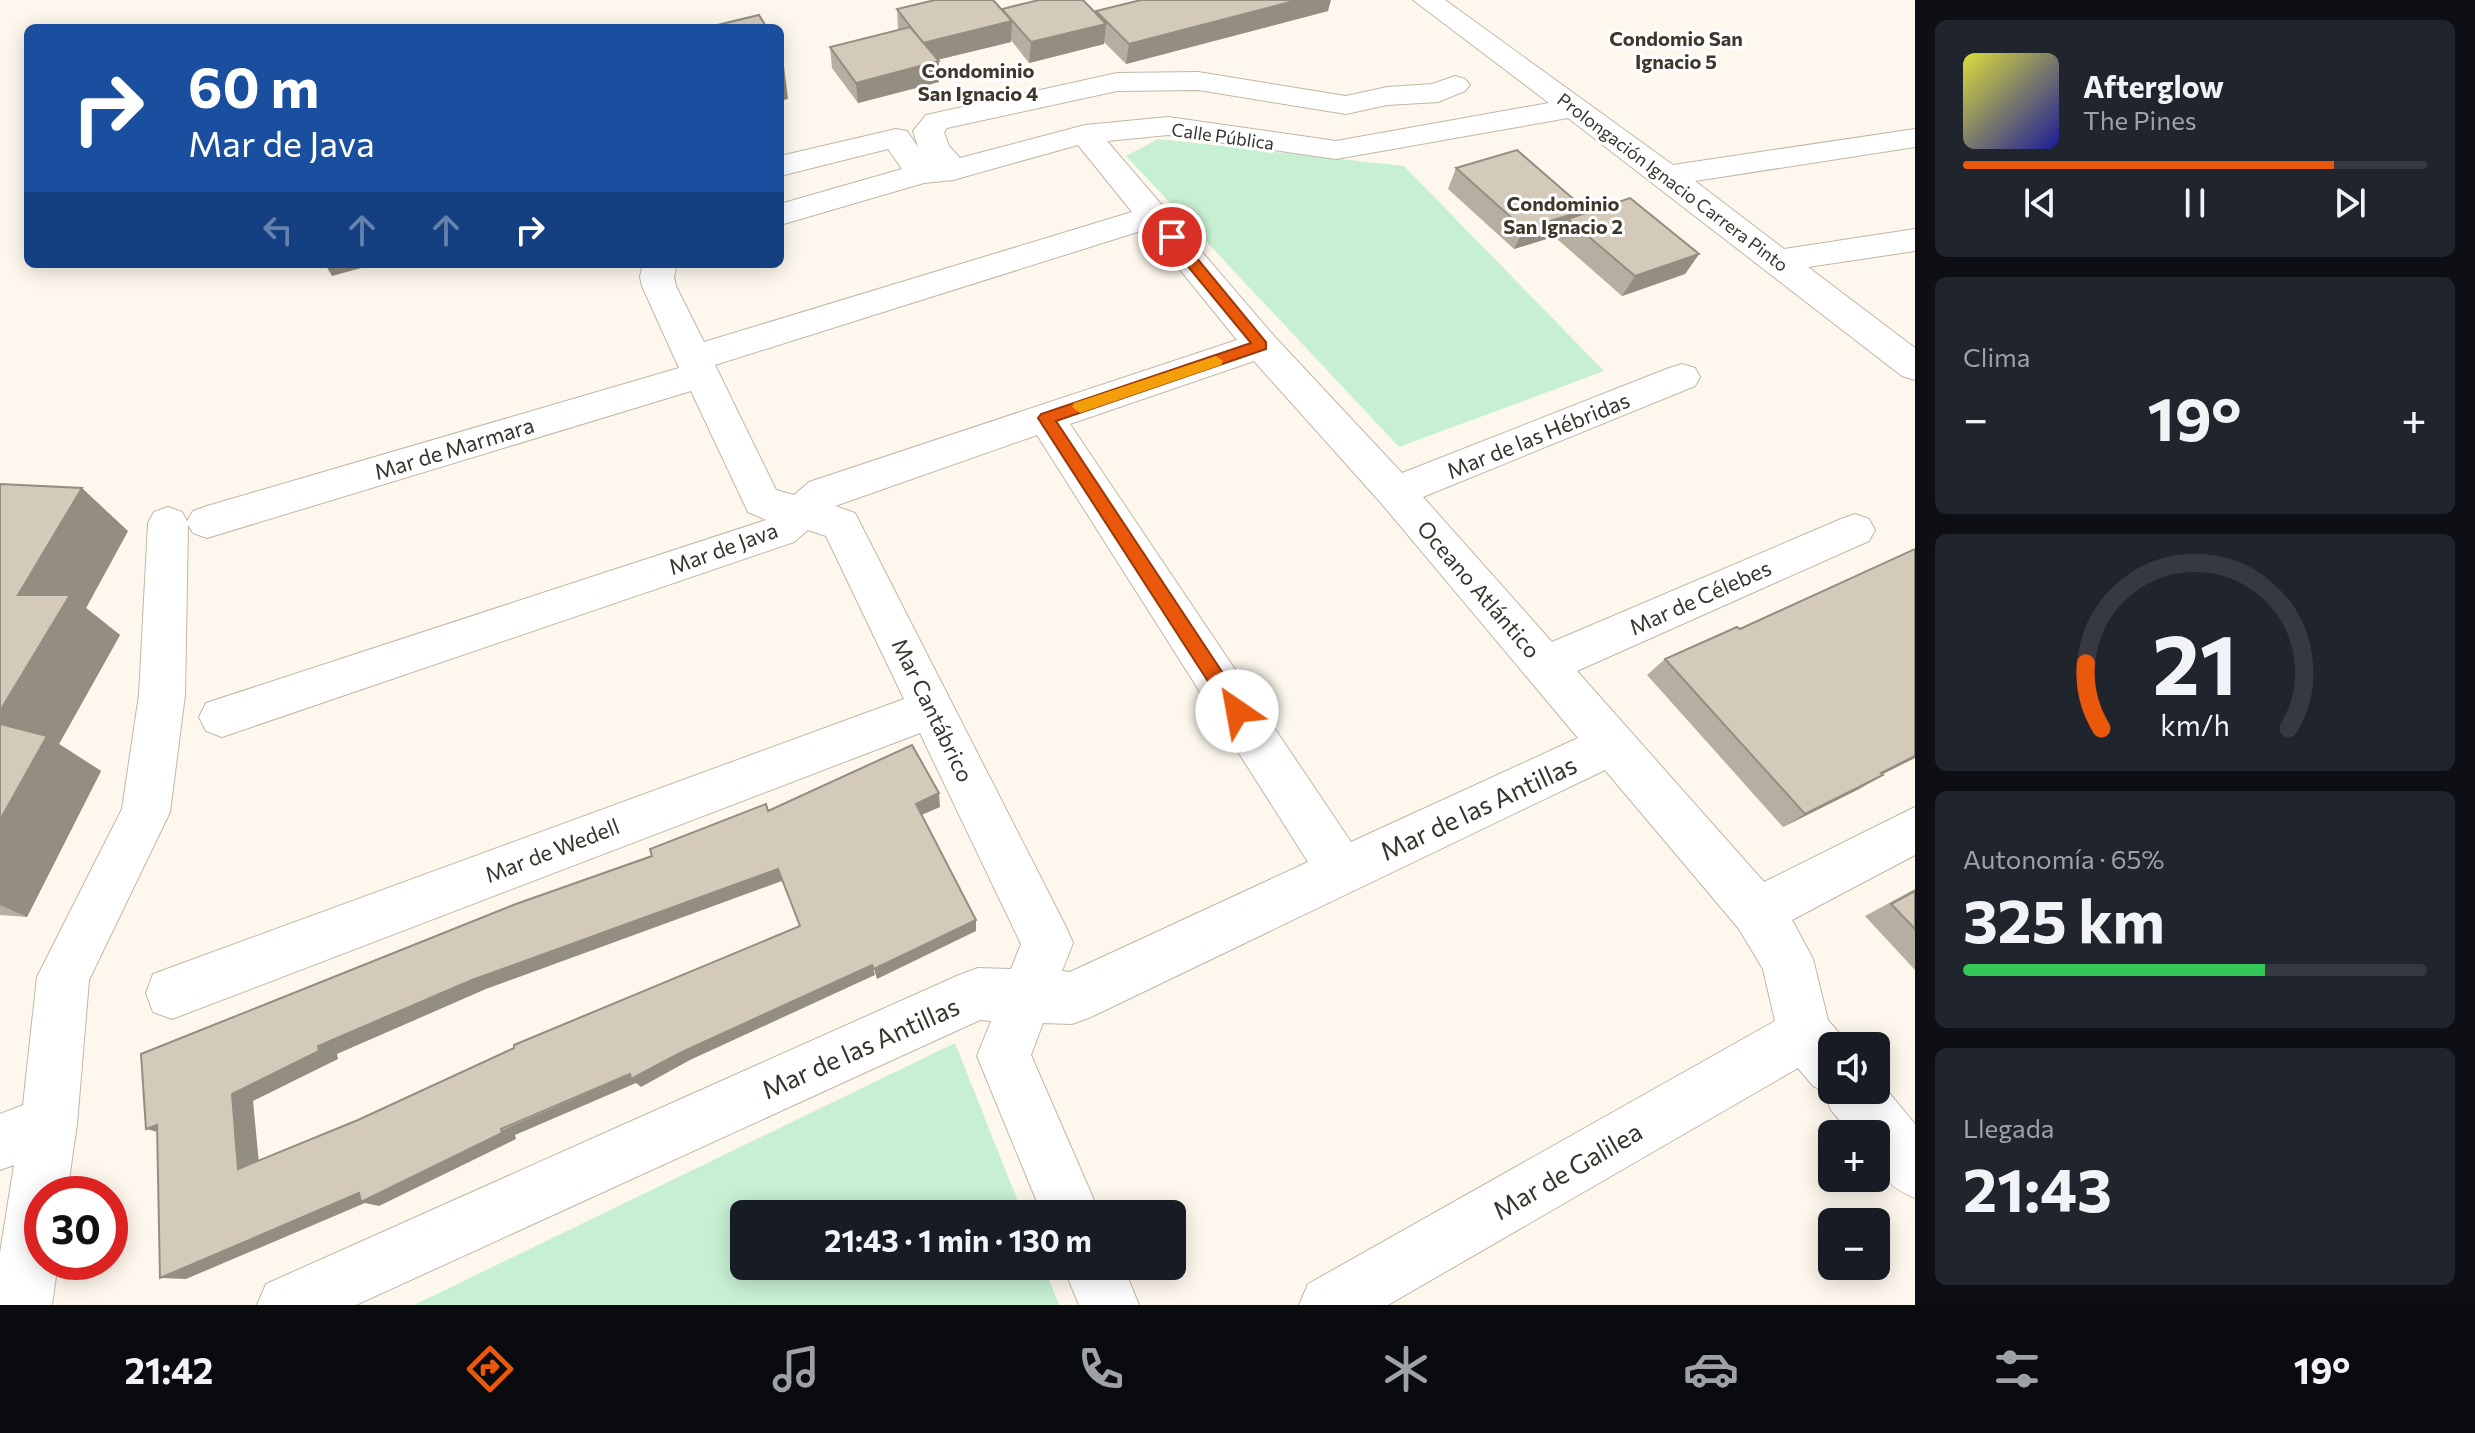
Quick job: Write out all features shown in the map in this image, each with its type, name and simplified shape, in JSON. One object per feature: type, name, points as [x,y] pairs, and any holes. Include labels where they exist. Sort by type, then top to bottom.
[{"type":"street","name":"Prolongación Ignacio Carrera Pinto","points":[[1427,0],[1576,107],[1915,367]]},
{"type":"street","points":[[937,172],[928,131],[937,121],[994,111],[1088,86],[1153,79],[1198,81],[1346,105],[1387,96],[1438,93],[1455,85]]},
{"type":"street","name":"Calle Pública","points":[[784,214],[1085,134],[1168,126],[1336,150],[1576,107]]},
{"type":"street","name":"Oceano Atlántico","points":[[1085,134],[1261,345],[1395,492],[1757,912],[1787,959],[1818,1048]]},
{"type":"street","points":[[784,165],[896,138],[937,172]]},
{"type":"street","points":[[1667,176],[1915,138]]},
{"type":"street","name":"Mar de Marmara","points":[[24,1133],[63,977],[146,812],[188,523],[696,367],[1154,216]]},
{"type":"street","points":[[1777,261],[1915,240]]},
{"type":"street","name":"Mar Cantábrico","points":[[659,268],[659,286],[762,501],[841,524],[1047,943],[1004,1056],[1065,1200]]},
{"type":"street","name":"Mar de Java","points":[[222,717],[780,531],[823,493],[1261,345]]},
{"type":"street","name":"Mar de las Hébridas","points":[[1395,492],[1682,377]]},
{"type":"street","points":[[1046,418],[1342,871]]},
{"type":"street","name":"Mar de Célebes","points":[[1545,665],[1855,530]]},
{"type":"street","name":"Mar de Wedell","points":[[172,993],[933,708]]},
{"type":"street","name":"Mar de las Antillas","points":[[287,1305],[978,994],[1072,998],[1612,744]]},
{"type":"street","points":[[1757,912],[1915,830]]},
{"type":"street","name":"Mar de Galilea","points":[[1329,1305],[1818,1052]]},
{"type":"street","points":[[1862,1104],[1915,1169]]},
{"type":"street","points":[[22,1305],[24,1133]]},
{"type":"street","points":[[1099,1280],[1109,1305]]},
{"type":"green space","points":[[1158,139],[1404,166],[1604,371],[1399,447],[1126,156]]},
{"type":"green space","points":[[955,1043],[1017,1200],[730,1200],[730,1280],[1049,1280],[1059,1305],[414,1305]]},
{"type":"building","points":[[935,0],[993,0],[1012,21],[923,43],[897,9]]},
{"type":"building","points":[[1039,0],[1083,0],[1106,24],[1031,42],[1002,9]]},
{"type":"building","points":[[1141,0],[1298,0],[1129,44],[1096,11]]},
{"type":"building","points":[[759,15],[765,24],[722,24]]},
{"type":"building","points":[[910,27],[939,61],[856,83],[830,47]]},
{"type":"building","points":[[1517,150],[1586,210],[1524,229],[1456,168]]},
{"type":"building","points":[[1630,198],[1699,254],[1635,276],[1568,219]]},
{"type":"building","points":[[0,484],[82,488],[18,595],[70,595],[0,711]]},
{"type":"building","points":[[1915,549],[1915,756],[1805,814],[1665,659],[1737,627],[1740,629]]},
{"type":"building","points":[[0,724],[47,736],[0,820]]},
{"type":"building","points":[[912,745],[939,793],[916,804],[976,920],[874,969],[872,965],[682,1052],[631,1079],[630,1074],[501,1129],[502,1133],[361,1202],[359,1193],[160,1278],[157,1125],[146,1129],[141,1054],[516,904],[652,856],[650,849],[766,804],[768,811]],"holes":[[[778,869],[800,926],[514,1045],[514,1048],[358,1120],[238,1169],[232,1094],[319,1051],[318,1046],[472,980]]]},
{"type":"building","points":[[1915,891],[1915,929],[1891,904]]},
{"type":"slow traffic","points":[[1080,407],[1216,361]]},
{"type":"district","name":"Condomio San Ignacio 5","points":[[1676,50]]},
{"type":"district","name":"Condominio San Ignacio 4","points":[[978,82]]},
{"type":"district","name":"Condominio San Ignacio 2","points":[[1563,214]]},
{"type":"route","points":[[1172,237],[1261,345],[1046,418],[1237,711]]}]
